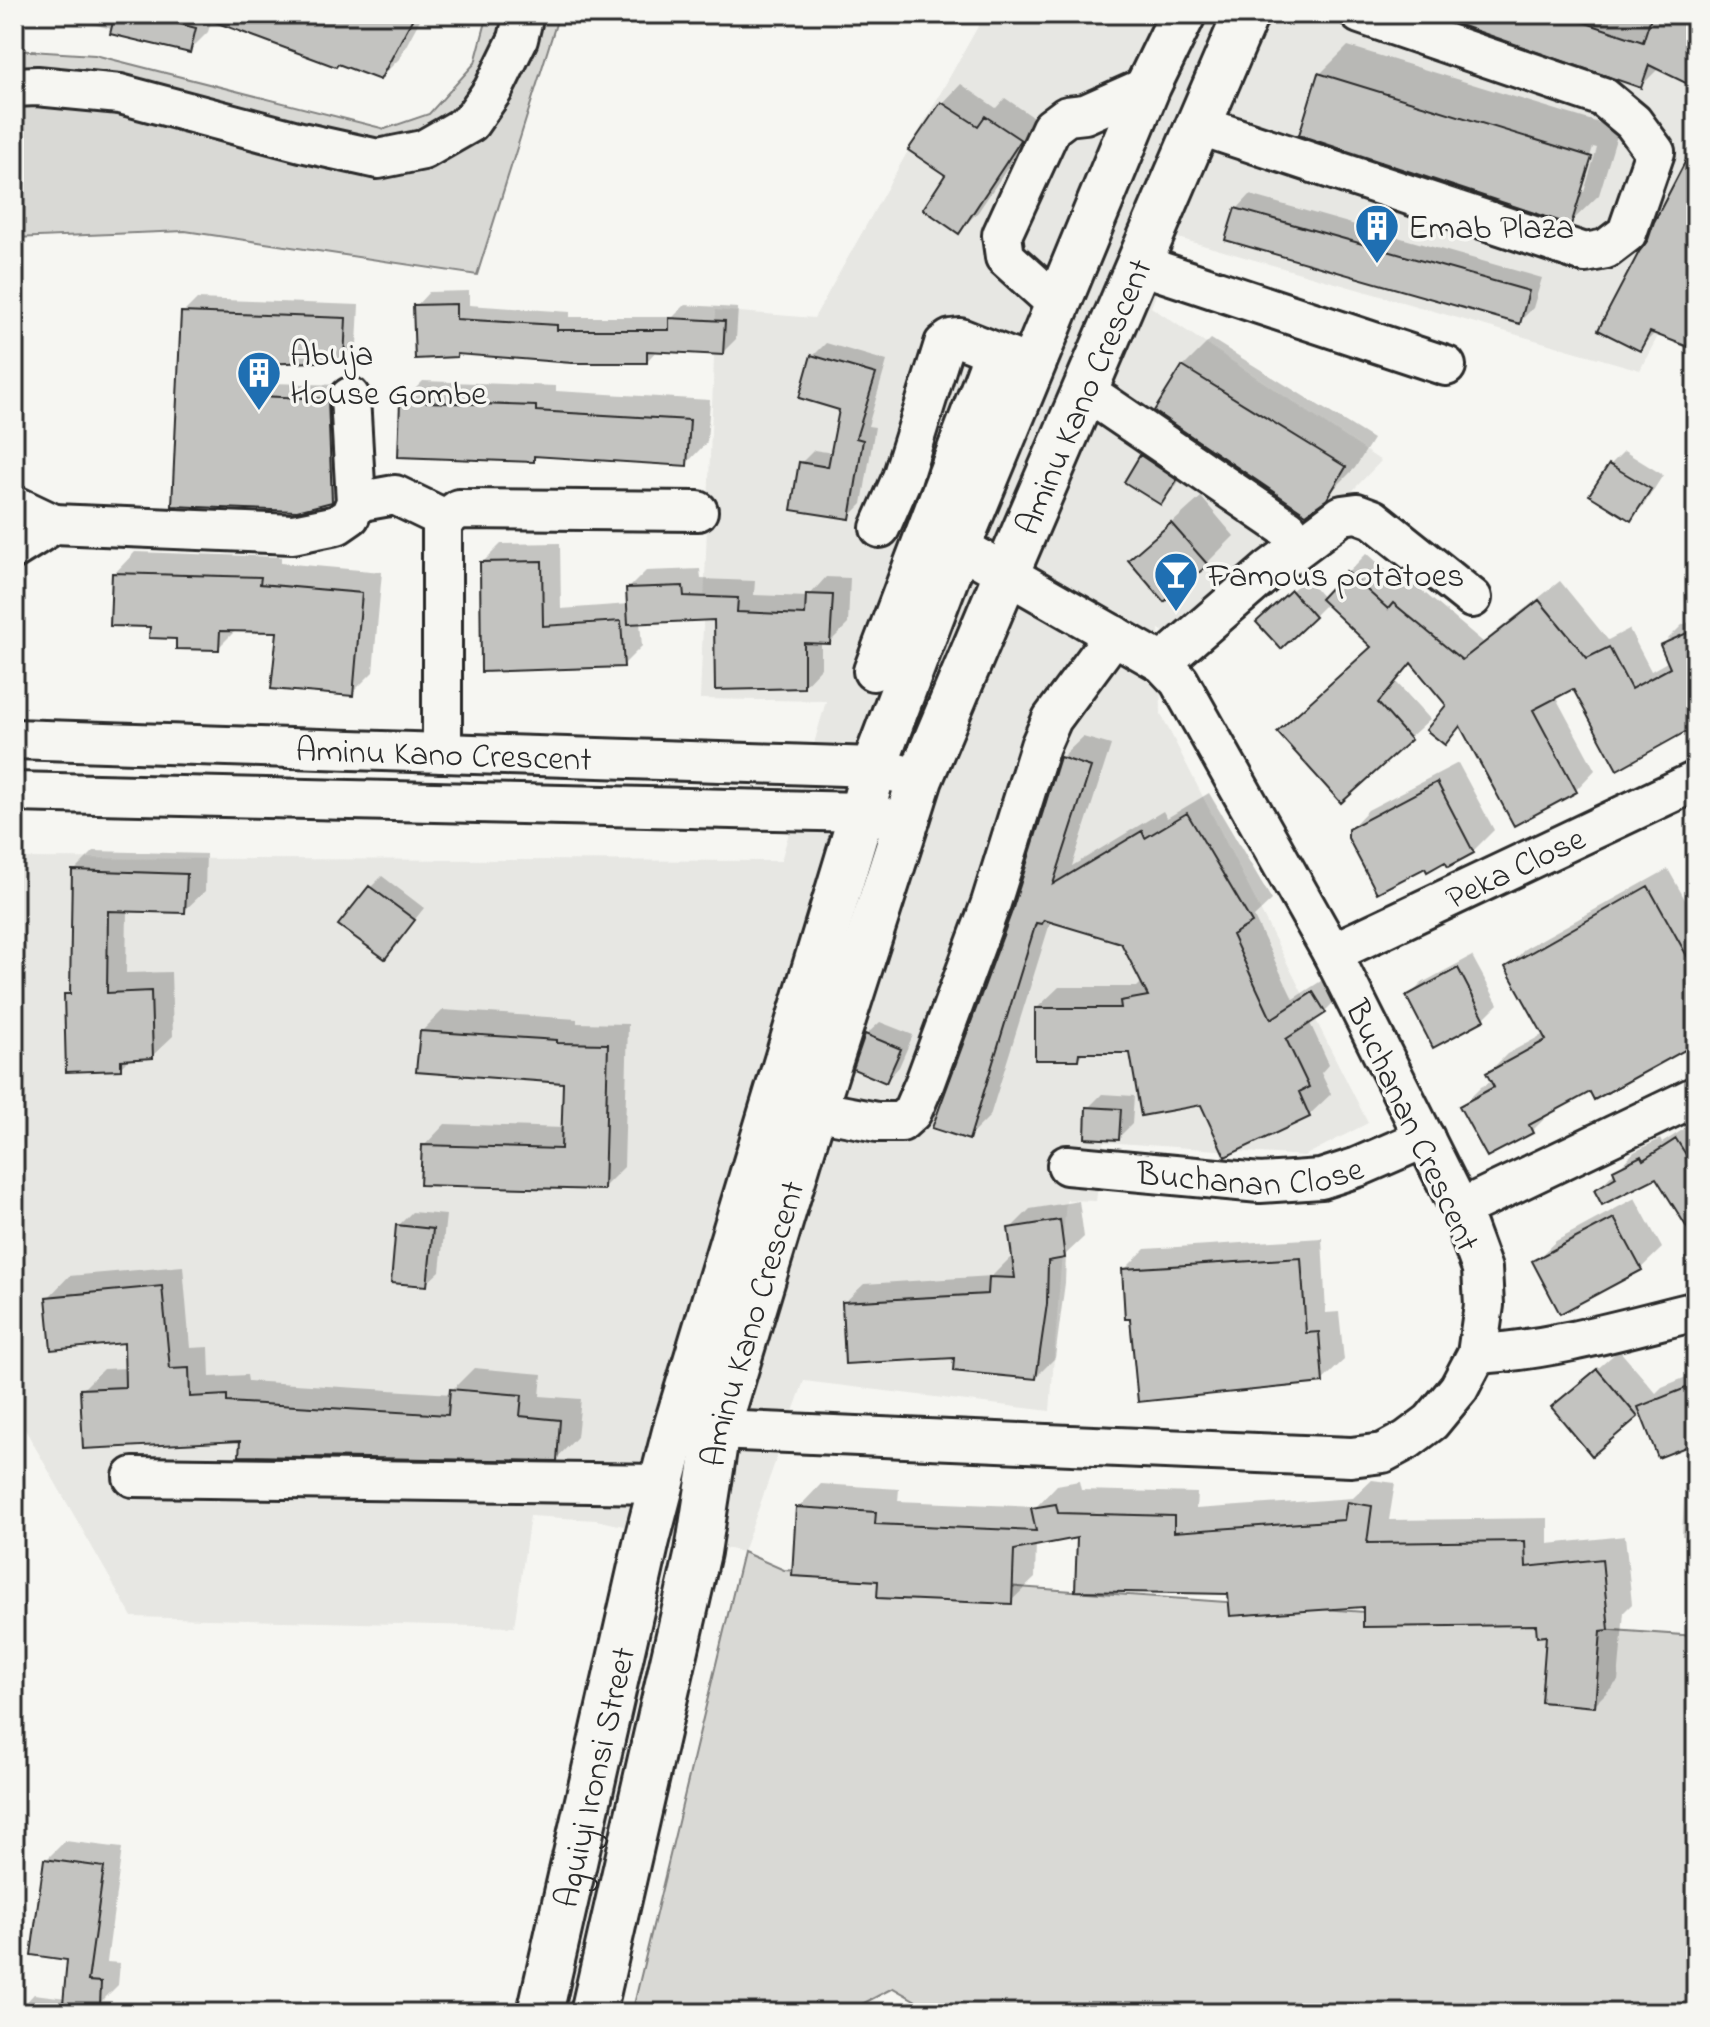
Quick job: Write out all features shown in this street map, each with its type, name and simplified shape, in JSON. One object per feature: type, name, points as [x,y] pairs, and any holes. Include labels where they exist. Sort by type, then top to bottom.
[{"type":"main road","name":"Aminu Kano Crescent","points":[[698,1552],[697,1427],[874,767],[958,546],[957,500],[1013,359],[1057,304],[1148,86],[1183,14]]},
{"type":"main road","name":"Aminu Kano Crescent","points":[[647,1540],[662,1484],[697,1427],[814,1110],[920,779],[1246,14]]},
{"type":"main road","name":"Aguiyi Ironsi Street","points":[[540,2013],[647,1540]]},
{"type":"main road","name":"Aguiyi Ironsi Street","points":[[593,2013],[698,1552]]},
{"type":"street","points":[[14,87],[37,86],[120,94],[378,159],[423,150],[470,123],[493,90],[518,39],[524,14]]},
{"type":"street","points":[[1198,125],[1585,253],[1606,249],[1627,233],[1655,152],[1633,122],[1603,97],[1360,14]]},
{"type":"street","points":[[1057,304],[1005,257],[1002,235],[1051,128],[1067,116],[1085,114],[1148,86]]},
{"type":"street","points":[[1138,264],[1446,366]]},
{"type":"street","points":[[880,528],[902,478],[944,344],[960,338],[1013,359]]},
{"type":"street","points":[[1084,390],[1288,529]]},
{"type":"street","points":[[14,505],[54,524],[293,534],[337,525],[350,516],[356,502],[350,397]]},
{"type":"street","points":[[356,502],[395,495],[445,519]]},
{"type":"street","points":[[873,671],[957,500]]},
{"type":"street","points":[[442,753],[442,526],[445,519],[459,509],[698,511]]},
{"type":"street","points":[[1162,663],[1269,570],[1342,515],[1357,513],[1373,519],[1472,598]]},
{"type":"street","points":[[14,549],[54,524]]},
{"type":"street","name":"Buchanan Crescent","points":[[697,1427],[1351,1457],[1383,1453],[1431,1422],[1459,1388],[1477,1354],[1484,1305],[1482,1269],[1460,1209],[1332,953],[1179,681],[1162,663],[958,546]]},
{"type":"street","points":[[814,1110],[877,1122],[901,1122],[912,1112],[991,903],[1040,746],[1052,719],[1114,635]]},
{"type":"street","name":"Aminu Kano Crescent","points":[[14,739],[874,767],[920,779]]},
{"type":"street","name":"Peka Close","points":[[1332,953],[1696,781]]},
{"type":"street","name":"Aminu Kano Crescent","points":[[14,792],[862,812],[906,823]]},
{"type":"street","points":[[1460,1209],[1696,1096]]},
{"type":"street","name":"Buchanan Close","points":[[1067,1165],[1260,1183],[1321,1179],[1358,1167],[1425,1138]]},
{"type":"street","points":[[1477,1354],[1522,1352],[1558,1345],[1696,1311]]},
{"type":"street","points":[[133,1477],[662,1484]]},
{"type":"shaded area","points":[[488,14],[559,14],[477,275],[185,231],[14,238],[14,50],[95,55],[385,129],[429,114],[475,63]]},
{"type":"shaded area","points":[[985,14],[1696,14],[1696,264],[1640,370],[1178,238],[1151,307],[1381,461],[1197,653],[1159,629],[1161,714],[1368,1123],[1304,1156],[1104,1142],[1096,1201],[1066,1200],[1050,1411],[804,1381],[743,1552],[596,1520],[530,1516],[514,1627],[132,1617],[14,1410],[14,858],[781,861],[826,701],[700,699],[716,310],[814,318]]},
{"type":"shaded area","points":[[743,1552],[784,1570],[1696,1636],[1696,2013],[937,2013],[893,1988],[845,2013],[632,2013]]},
{"type":"building","points":[[115,14],[140,14],[196,28],[190,53],[110,34]]},
{"type":"building","points":[[199,14],[415,14],[380,80],[338,64],[336,67]]},
{"type":"building","points":[[1559,14],[1643,42],[1652,14],[1696,14],[1696,88],[1649,65],[1641,88],[1431,15]]},
{"type":"building","points":[[1318,73],[1592,157],[1571,225],[1299,135]]},
{"type":"building","points":[[941,102],[978,126],[985,116],[1021,140],[959,234],[923,209],[945,175],[908,150]]},
{"type":"building","name":"Emab Plaza","points":[[1696,141],[1696,350],[1650,332],[1640,351],[1598,330],[1648,240],[1654,222]]},
{"type":"building","name":"Emab Plaza","points":[[1235,208],[1529,291],[1520,324],[1225,240]]},
{"type":"building","points":[[456,304],[456,319],[557,325],[557,330],[669,330],[669,318],[725,321],[723,355],[647,351],[647,363],[572,363],[457,354],[457,357],[415,359],[413,305]]},
{"type":"building","name":"Abuja House Gombe","points":[[181,312],[346,318],[344,361],[259,364],[259,396],[328,399],[332,502],[297,511],[172,506]]},
{"type":"building","points":[[811,355],[876,374],[856,438],[863,440],[850,519],[791,510],[799,462],[828,467],[839,410],[799,398]]},
{"type":"building","points":[[1182,366],[1346,467],[1327,499],[1306,514],[1154,411]]},
{"type":"building","points":[[400,401],[536,406],[536,411],[690,420],[687,466],[534,456],[534,462],[398,457]]},
{"type":"building","points":[[1140,455],[1177,480],[1161,505],[1124,482]]},
{"type":"building","points":[[1609,464],[1651,489],[1631,521],[1589,495]]},
{"type":"building","points":[[1171,523],[1208,565],[1164,602],[1128,560]]},
{"type":"building","points":[[542,561],[543,626],[621,621],[624,667],[481,672],[480,562]]},
{"type":"building","points":[[1346,571],[1388,609],[1393,603],[1462,660],[1539,600],[1587,658],[1609,647],[1631,689],[1670,668],[1660,645],[1696,629],[1696,726],[1617,770],[1573,689],[1533,710],[1577,792],[1514,826],[1460,726],[1445,745],[1426,730],[1446,705],[1411,663],[1378,703],[1411,740],[1341,803],[1277,732],[1371,647],[1320,599]]},
{"type":"building","points":[[112,573],[261,577],[260,584],[362,593],[353,696],[271,689],[277,632],[220,631],[219,650],[176,649],[176,639],[149,638],[150,627],[110,626]]},
{"type":"building","points":[[683,586],[684,596],[738,598],[737,612],[805,615],[806,594],[833,595],[830,644],[804,643],[804,688],[715,690],[714,620],[628,624],[626,588]]},
{"type":"building","points":[[1291,590],[1315,617],[1281,649],[1256,622]]},
{"type":"building","points":[[1060,757],[1091,767],[1053,884],[1142,831],[1145,838],[1187,813],[1252,923],[1232,935],[1271,1019],[1313,992],[1326,1013],[1286,1039],[1309,1087],[1299,1092],[1310,1117],[1225,1157],[1201,1105],[1141,1116],[1130,1053],[1079,1053],[1078,1060],[1035,1060],[1035,1008],[1121,1008],[1120,1001],[1148,996],[1121,943],[1044,920],[1042,924],[1036,923],[969,1140],[932,1128],[1012,911]]},
{"type":"building","points":[[1437,782],[1474,853],[1448,867],[1445,862],[1427,872],[1425,868],[1377,893],[1348,838],[1348,829]]},
{"type":"building","points":[[72,870],[187,874],[185,913],[108,911],[107,993],[151,991],[153,1058],[121,1060],[121,1070],[66,1072],[64,994],[70,994]]},
{"type":"building","points":[[369,886],[415,920],[385,959],[338,925]]},
{"type":"building","points":[[1648,886],[1696,972],[1696,1044],[1594,1100],[1590,1092],[1529,1125],[1533,1133],[1487,1157],[1459,1106],[1494,1087],[1486,1073],[1546,1040],[1505,967]]},
{"type":"building","points":[[1458,968],[1485,1020],[1433,1048],[1406,996]]},
{"type":"building","points":[[420,1031],[557,1040],[557,1043],[608,1044],[604,1190],[420,1185],[422,1145],[561,1149],[563,1083],[416,1072]]},
{"type":"building","points":[[865,1034],[901,1049],[886,1083],[853,1069]]},
{"type":"building","points":[[1086,1107],[1121,1109],[1119,1140],[1085,1138]]},
{"type":"building","points":[[1676,1139],[1696,1170],[1696,1242],[1656,1178],[1602,1205],[1594,1190],[1616,1177],[1613,1170],[1641,1156],[1643,1160]]},
{"type":"building","points":[[1614,1218],[1642,1270],[1560,1314],[1532,1261]]},
{"type":"building","points":[[1060,1220],[1065,1258],[1048,1261],[1047,1304],[1036,1379],[953,1371],[954,1358],[845,1364],[842,1302],[988,1294],[989,1277],[1015,1278],[1008,1228]]},
{"type":"building","points":[[396,1225],[433,1229],[427,1286],[391,1283]]},
{"type":"building","points":[[1301,1258],[1306,1333],[1319,1332],[1323,1383],[1138,1402],[1130,1319],[1125,1319],[1122,1269]]},
{"type":"building","points":[[162,1286],[170,1369],[189,1368],[190,1397],[227,1395],[227,1402],[448,1415],[450,1389],[522,1395],[520,1416],[560,1420],[557,1461],[239,1456],[240,1441],[83,1449],[80,1389],[125,1387],[124,1343],[51,1350],[46,1297]]},
{"type":"building","points":[[1597,1369],[1638,1417],[1592,1456],[1551,1407]]},
{"type":"building","points":[[1696,1384],[1696,1443],[1658,1458],[1638,1407]]},
{"type":"building","points":[[1347,1502],[1372,1506],[1367,1543],[1525,1541],[1526,1567],[1602,1559],[1609,1630],[1601,1631],[1595,1707],[1541,1702],[1546,1636],[1537,1637],[1536,1625],[1363,1627],[1363,1607],[1230,1616],[1228,1594],[1075,1591],[1077,1538],[1014,1550],[1012,1604],[877,1598],[878,1581],[792,1576],[796,1507],[876,1512],[875,1524],[1036,1531],[1031,1508],[1056,1504],[1058,1513],[1174,1516],[1174,1532],[1344,1520]]},
{"type":"building","points":[[44,1859],[104,1867],[88,1981],[101,1982],[100,2006],[63,2004],[67,1960],[31,1955]]},
{"type":"place","name":"Emab Plaza","points":[[1377,265]]},
{"type":"place","name":"Abuja House Gombe","points":[[259,412]]},
{"type":"place","name":"Famous potatoes","points":[[1176,613]]}]
